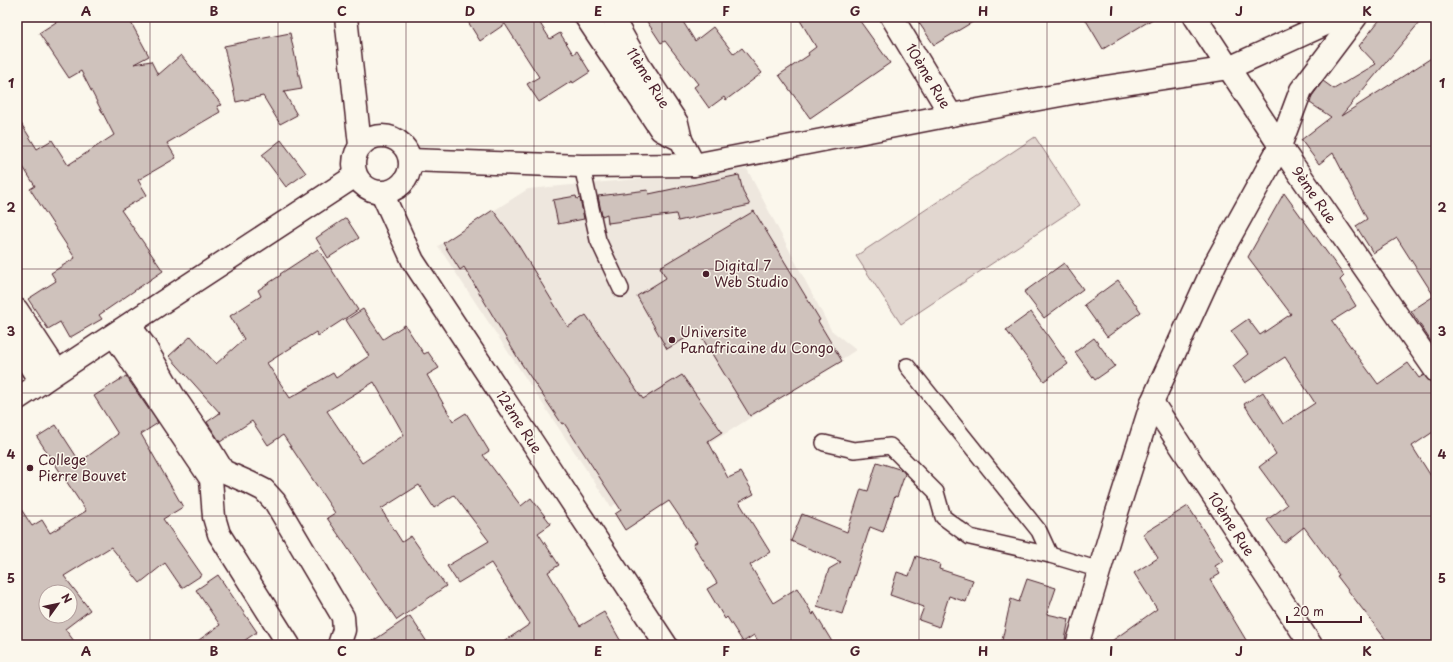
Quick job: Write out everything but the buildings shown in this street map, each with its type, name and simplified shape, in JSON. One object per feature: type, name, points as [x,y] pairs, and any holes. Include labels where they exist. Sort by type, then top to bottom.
[{"type":"street","points":[[346,17],[360,145]]},
{"type":"street","points":[[586,17],[662,130],[681,140]]},
{"type":"street","name":"11ème Rue","points":[[612,17],[640,67],[677,123],[681,140],[694,165]]},
{"type":"street","name":"10ème Rue","points":[[892,17],[951,115]]},
{"type":"street","name":"9ème Rue","points":[[1195,17],[1280,146],[1436,371]]},
{"type":"street","points":[[410,160],[582,166],[694,165],[1099,88],[1229,68],[1342,17]]},
{"type":"street","points":[[1077,645],[1152,402],[1216,262],[1280,146],[1301,90],[1356,17]]},
{"type":"street","points":[[374,136],[390,136],[403,145],[410,160],[408,176],[397,188],[382,193],[366,188],[355,176],[353,159],[360,145],[374,136]]},
{"type":"street","points":[[17,399],[355,176]]},
{"type":"street","name":"12ème Rue","points":[[382,193],[413,260],[666,645]]},
{"type":"street","points":[[17,310],[49,377]]},
{"type":"street","points":[[121,330],[144,345],[173,395],[206,443],[217,475],[214,517],[219,534],[289,645]]},
{"type":"street","points":[[17,345],[49,377]]},
{"type":"street","name":"10ème Rue","points":[[1152,402],[1311,645]]},
{"type":"street","points":[[217,475],[250,483],[264,490],[275,502],[343,617],[344,630],[339,645]]},
{"type":"lane","points":[[582,166],[598,240],[621,289]]},
{"type":"lane","points":[[907,366],[1039,531],[1050,555]]},
{"type":"lane","points":[[824,443],[854,450],[890,446],[936,492],[943,517],[970,537],[1050,555],[1100,570]]},
{"type":"shaded area","points":[[1035,137],[1080,205],[901,324],[856,256]]},
{"type":"shaded area","name":"Universite Panafricaine du Congo","points":[[747,169],[831,330],[856,350],[611,507],[438,246],[528,189]]},
{"type":"place","name":"Digital 7 Web Studio","points":[[706,274]]},
{"type":"place","name":"Universite Panafricaine du Congo","points":[[672,340]]},
{"type":"place","name":"College Pierre Bouvet","points":[[30,468]]}]
